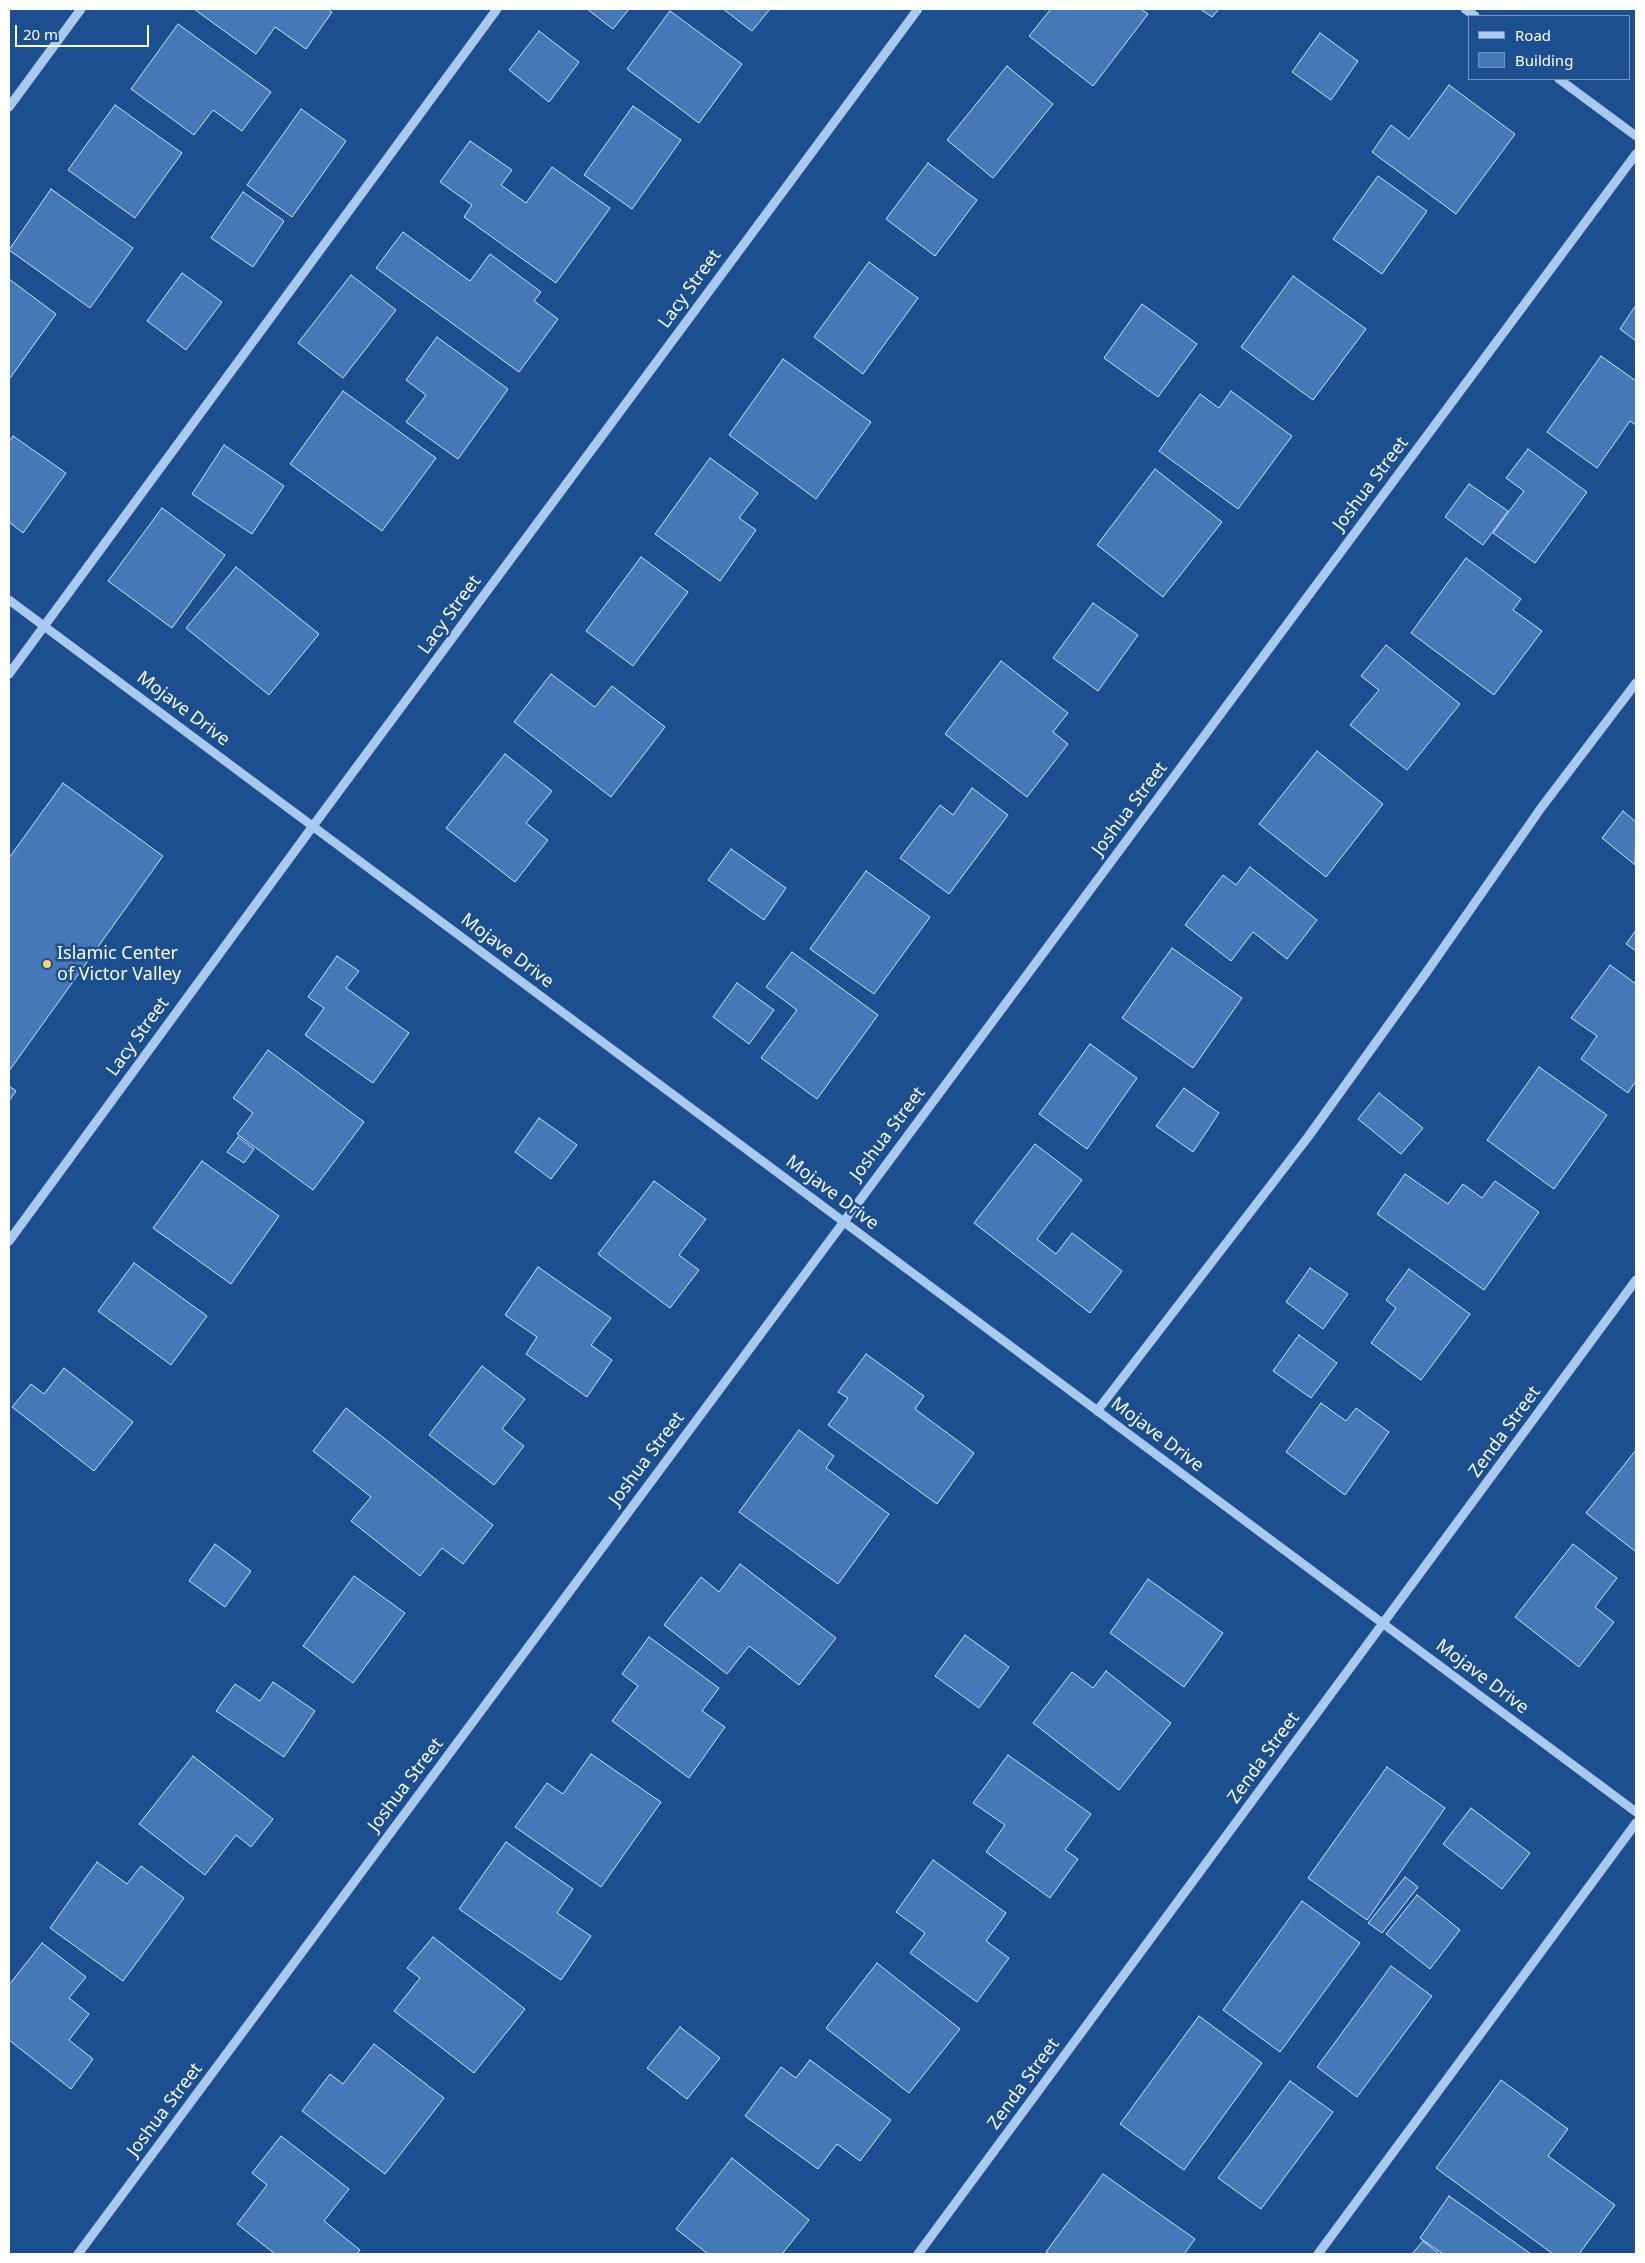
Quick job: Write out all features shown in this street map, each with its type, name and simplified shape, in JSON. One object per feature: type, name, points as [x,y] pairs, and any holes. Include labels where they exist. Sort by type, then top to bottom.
[{"type":"street","points":[[9,107],[81,9]]},
{"type":"street","points":[[9,674],[497,9]]},
{"type":"street","name":"Lacy Street","points":[[9,1241],[313,826],[918,9]]},
{"type":"street","points":[[1560,80],[1636,136]]},
{"type":"street","name":"Joshua Street","points":[[78,2254],[1636,154]]},
{"type":"street","name":"Mojave Drive","points":[[9,600],[1636,1812]]},
{"type":"street","points":[[1097,1411],[1308,1137],[1541,808],[1636,683]]},
{"type":"street","name":"Zenda Street","points":[[918,2254],[1636,1280]]},
{"type":"street","points":[[1318,2254],[1636,1823]]},
{"type":"building","points":[[194,9],[328,9],[332,12],[306,49],[275,27],[256,54]]},
{"type":"building","points":[[587,9],[629,9],[613,29]]},
{"type":"building","points":[[723,9],[770,9],[752,31]]},
{"type":"building","points":[[1051,9],[1141,9],[1148,14],[1093,86],[1029,36]]},
{"type":"building","points":[[1200,9],[1219,9],[1212,17]]},
{"type":"building","points":[[670,11],[742,64],[699,123],[627,69]]},
{"type":"building","points":[[178,24],[271,92],[242,131],[213,110],[194,135],[131,89]]},
{"type":"building","points":[[539,31],[579,62],[549,102],[509,70]]},
{"type":"building","points":[[1320,33],[1358,61],[1331,100],[1292,72]]},
{"type":"building","points":[[1007,66],[1053,104],[993,178],[947,140]]},
{"type":"building","points":[[1449,85],[1515,134],[1456,214],[1372,152],[1391,125],[1409,139]]},
{"type":"building","points":[[115,105],[182,153],[135,218],[68,170]]},
{"type":"building","points":[[633,106],[681,140],[632,209],[584,175]]},
{"type":"building","points":[[301,109],[346,141],[292,217],[247,185]]},
{"type":"building","points":[[470,141],[512,170],[501,185],[526,203],[552,167],[610,208],[556,283],[464,217],[472,205],[440,182]]},
{"type":"building","points":[[928,163],[977,200],[935,256],[886,219]]},
{"type":"building","points":[[1378,176],[1427,211],[1382,274],[1333,239]]},
{"type":"building","points":[[51,189],[133,248],[90,308],[9,250]]},
{"type":"building","points":[[243,192],[284,221],[253,267],[211,238]]},
{"type":"building","points":[[403,232],[470,281],[490,254],[541,292],[534,301],[558,319],[519,372],[376,268]]},
{"type":"building","points":[[869,262],[918,298],[863,374],[814,337]]},
{"type":"building","points":[[182,273],[222,302],[186,350],[147,321]]},
{"type":"building","points":[[351,275],[396,310],[343,378],[298,343]]},
{"type":"building","points":[[1293,276],[1366,329],[1313,400],[1241,347]]},
{"type":"building","points":[[9,279],[56,314],[10,378],[9,377]]},
{"type":"building","points":[[1142,304],[1197,344],[1158,397],[1104,358]]},
{"type":"building","points":[[1636,305],[1636,341],[1620,329]]},
{"type":"building","points":[[437,337],[508,389],[458,459],[406,422],[426,395],[406,380]]},
{"type":"building","points":[[1601,356],[1636,381],[1636,425],[1630,421],[1597,468],[1547,432]]},
{"type":"building","points":[[783,359],[871,422],[816,499],[729,435]]},
{"type":"building","points":[[343,391],[436,458],[382,531],[290,464]]},
{"type":"building","points":[[1231,391],[1292,436],[1238,509],[1159,451],[1200,394],[1219,408]]},
{"type":"building","points":[[13,436],[66,473],[23,533],[9,522],[9,442]]},
{"type":"building","points":[[224,445],[284,486],[252,534],[192,494]]},
{"type":"building","points":[[1528,449],[1587,492],[1535,563],[1493,533],[1524,491],[1506,478]]},
{"type":"building","points":[[710,458],[758,493],[739,518],[756,530],[720,581],[655,534]]},
{"type":"building","points":[[1155,469],[1222,522],[1163,597],[1097,545]]},
{"type":"building","points":[[1469,484],[1508,511],[1483,545],[1445,517]]},
{"type":"building","points":[[162,508],[225,555],[172,628],[108,581]]},
{"type":"building","points":[[641,557],[688,592],[633,666],[586,631]]},
{"type":"building","points":[[1466,558],[1521,599],[1513,610],[1542,631],[1494,695],[1411,633]]},
{"type":"building","points":[[236,567],[319,634],[269,695],[186,628]]},
{"type":"building","points":[[1093,603],[1138,635],[1098,691],[1053,658]]},
{"type":"building","points":[[1386,645],[1460,704],[1407,770],[1350,725],[1379,690],[1361,676]]},
{"type":"building","points":[[1001,661],[1068,713],[1053,732],[1068,744],[1027,797],[945,734]]},
{"type":"building","points":[[551,674],[595,707],[612,686],[665,727],[611,797],[514,722]]},
{"type":"building","points":[[1317,751],[1383,804],[1326,877],[1259,824]]},
{"type":"building","points":[[505,754],[552,791],[526,823],[548,840],[515,882],[446,828]]},
{"type":"building","name":"Islamic Center of Victor Valley","points":[[63,783],[163,856],[9,1071],[9,858]]},
{"type":"building","points":[[972,788],[1008,815],[949,894],[900,858],[940,805],[953,815]]},
{"type":"building","points":[[1623,811],[1636,822],[1635,865],[1602,838]]},
{"type":"building","points":[[731,849],[786,888],[764,920],[708,880]]},
{"type":"building","points":[[1250,867],[1317,920],[1287,959],[1253,932],[1231,961],[1185,925],[1223,875],[1236,885]]},
{"type":"building","points":[[866,871],[930,917],[874,994],[810,949]]},
{"type":"building","points":[[1636,930],[1636,951],[1626,944]]},
{"type":"building","points":[[1172,948],[1242,998],[1193,1068],[1122,1018]]},
{"type":"building","points":[[792,952],[878,1015],[817,1099],[761,1058],[797,1010],[766,987]]},
{"type":"building","points":[[337,956],[359,971],[346,988],[409,1033],[373,1083],[305,1035],[324,1008],[308,997]]},
{"type":"building","points":[[1610,965],[1636,984],[1636,1081],[1628,1093],[1581,1059],[1597,1036],[1571,1018]]},
{"type":"building","points":[[737,983],[774,1010],[749,1044],[713,1017]]},
{"type":"building","points":[[1090,1044],[1137,1078],[1087,1149],[1039,1114]]},
{"type":"building","points":[[268,1050],[364,1122],[313,1190],[237,1134],[253,1113],[233,1098]]},
{"type":"building","points":[[1539,1067],[1607,1115],[1554,1189],[1487,1140]]},
{"type":"building","points":[[9,1086],[16,1091],[9,1101]]},
{"type":"building","points":[[1184,1088],[1219,1113],[1193,1152],[1156,1126]]},
{"type":"building","points":[[1379,1093],[1423,1128],[1401,1154],[1358,1119]]},
{"type":"building","points":[[539,1118],[577,1145],[551,1179],[515,1152]]},
{"type":"building","points":[[238,1137],[254,1149],[244,1163],[227,1152]]},
{"type":"building","points":[[1035,1144],[1082,1180],[1037,1239],[1056,1254],[1072,1233],[1122,1271],[1090,1313],[974,1223]]},
{"type":"building","points":[[202,1161],[279,1216],[231,1284],[153,1228]]},
{"type":"building","points":[[1405,1174],[1448,1204],[1463,1184],[1482,1198],[1495,1181],[1539,1212],[1484,1290],[1377,1214]]},
{"type":"building","points":[[654,1181],[706,1219],[679,1255],[699,1270],[670,1308],[598,1254]]},
{"type":"building","points":[[134,1263],[207,1316],[171,1365],[98,1311]]},
{"type":"building","points":[[538,1267],[611,1318],[591,1345],[612,1360],[587,1397],[526,1354],[537,1337],[505,1315]]},
{"type":"building","points":[[1310,1268],[1348,1294],[1323,1329],[1286,1302]]},
{"type":"building","points":[[1409,1269],[1470,1314],[1421,1380],[1371,1343],[1396,1308],[1386,1300]]},
{"type":"building","points":[[1299,1335],[1337,1363],[1311,1398],[1273,1371]]},
{"type":"building","points":[[866,1354],[924,1396],[915,1409],[974,1453],[937,1504],[828,1425],[848,1398],[838,1392]]},
{"type":"building","points":[[482,1366],[525,1399],[502,1429],[524,1446],[494,1485],[429,1435]]},
{"type":"building","points":[[64,1368],[133,1422],[94,1471],[12,1407],[31,1384],[44,1394]]},
{"type":"building","points":[[1321,1403],[1346,1421],[1356,1408],[1389,1432],[1345,1495],[1286,1452]]},
{"type":"building","points":[[346,1408],[493,1525],[463,1564],[442,1548],[420,1576],[351,1521],[371,1497],[313,1451]]},
{"type":"building","points":[[799,1430],[834,1456],[826,1468],[889,1514],[838,1584],[739,1512]]},
{"type":"building","points":[[1636,1450],[1636,1552],[1586,1513]]},
{"type":"building","points":[[215,1544],[251,1571],[225,1607],[189,1581]]},
{"type":"building","points":[[1573,1544],[1617,1578],[1595,1607],[1614,1622],[1579,1667],[1515,1617]]},
{"type":"building","points":[[740,1564],[836,1638],[799,1685],[749,1646],[727,1674],[664,1625],[701,1577],[719,1592]]},
{"type":"building","points":[[354,1576],[405,1613],[353,1683],[303,1646]]},
{"type":"building","points":[[1148,1579],[1223,1633],[1184,1687],[1110,1633]]},
{"type":"building","points":[[965,1635],[1009,1667],[979,1708],[935,1676]]},
{"type":"building","points":[[649,1637],[719,1688],[702,1711],[725,1727],[689,1778],[612,1721],[638,1686],[622,1674]]},
{"type":"building","points":[[1106,1671],[1171,1723],[1119,1790],[1033,1723],[1072,1672],[1093,1688]]},
{"type":"building","points":[[273,1682],[315,1711],[284,1757],[216,1711],[235,1684],[260,1701]]},
{"type":"building","points":[[591,1754],[661,1802],[601,1887],[515,1827],[547,1783],[563,1794]]},
{"type":"building","points":[[1008,1755],[1091,1814],[1065,1850],[1078,1859],[1050,1898],[986,1852],[1005,1825],[973,1803]]},
{"type":"building","points":[[193,1756],[273,1819],[251,1847],[236,1835],[205,1875],[139,1824]]},
{"type":"building","points":[[1387,1767],[1445,1808],[1367,1920],[1308,1878]]},
{"type":"building","points":[[1471,1808],[1530,1853],[1502,1889],[1443,1844]]},
{"type":"building","points":[[506,1842],[573,1889],[557,1913],[591,1936],[561,1980],[459,1909]]},
{"type":"building","points":[[933,1860],[1006,1913],[986,1941],[1009,1958],[977,2002],[910,1953],[925,1933],[896,1912]]},
{"type":"building","points":[[97,1862],[127,1884],[141,1866],[184,1898],[123,1981],[50,1928]]},
{"type":"building","points":[[1405,1877],[1418,1887],[1382,1933],[1368,1923]]},
{"type":"building","points":[[1417,1895],[1460,1930],[1430,1969],[1386,1934]]},
{"type":"building","points":[[1302,1901],[1360,1943],[1280,2052],[1223,2010]]},
{"type":"building","points":[[433,1937],[525,2009],[474,2073],[394,2011],[420,1978],[407,1968]]},
{"type":"building","points":[[42,1943],[86,1977],[69,1998],[89,2014],[69,2040],[93,2059],[71,2089],[9,2040],[9,1985]]},
{"type":"building","points":[[877,1963],[960,2029],[909,2093],[826,2028]]},
{"type":"building","points":[[1391,1966],[1432,1996],[1357,2097],[1317,2067]]},
{"type":"building","points":[[1199,2016],[1262,2063],[1184,2170],[1120,2124]]},
{"type":"building","points":[[680,2027],[720,2058],[687,2099],[647,2068]]},
{"type":"building","points":[[374,2044],[444,2098],[385,2174],[302,2111],[330,2074],[343,2084]]},
{"type":"building","points":[[810,2060],[891,2120],[860,2161],[837,2144],[818,2169],[745,2116],[781,2067],[796,2078]]},
{"type":"building","points":[[1501,2080],[1568,2129],[1548,2156],[1615,2205],[1579,2254],[1553,2254],[1436,2168]]},
{"type":"building","points":[[1290,2081],[1333,2112],[1261,2209],[1218,2178]]},
{"type":"building","points":[[281,2136],[349,2189],[324,2221],[360,2250],[357,2254],[275,2254],[237,2224],[267,2185],[252,2173]]},
{"type":"building","points":[[732,2158],[809,2220],[782,2254],[708,2254],[676,2229]]},
{"type":"building","points":[[1103,2174],[1195,2239],[1184,2254],[1050,2254],[1046,2252]]},
{"type":"building","points":[[1449,2196],[1531,2254],[1443,2254],[1420,2238]]},
{"type":"building","points":[[1423,2241],[1439,2254],[1412,2254]]},
{"type":"place","name":"Islamic Center of Victor Valley","points":[[47,964]]}]
